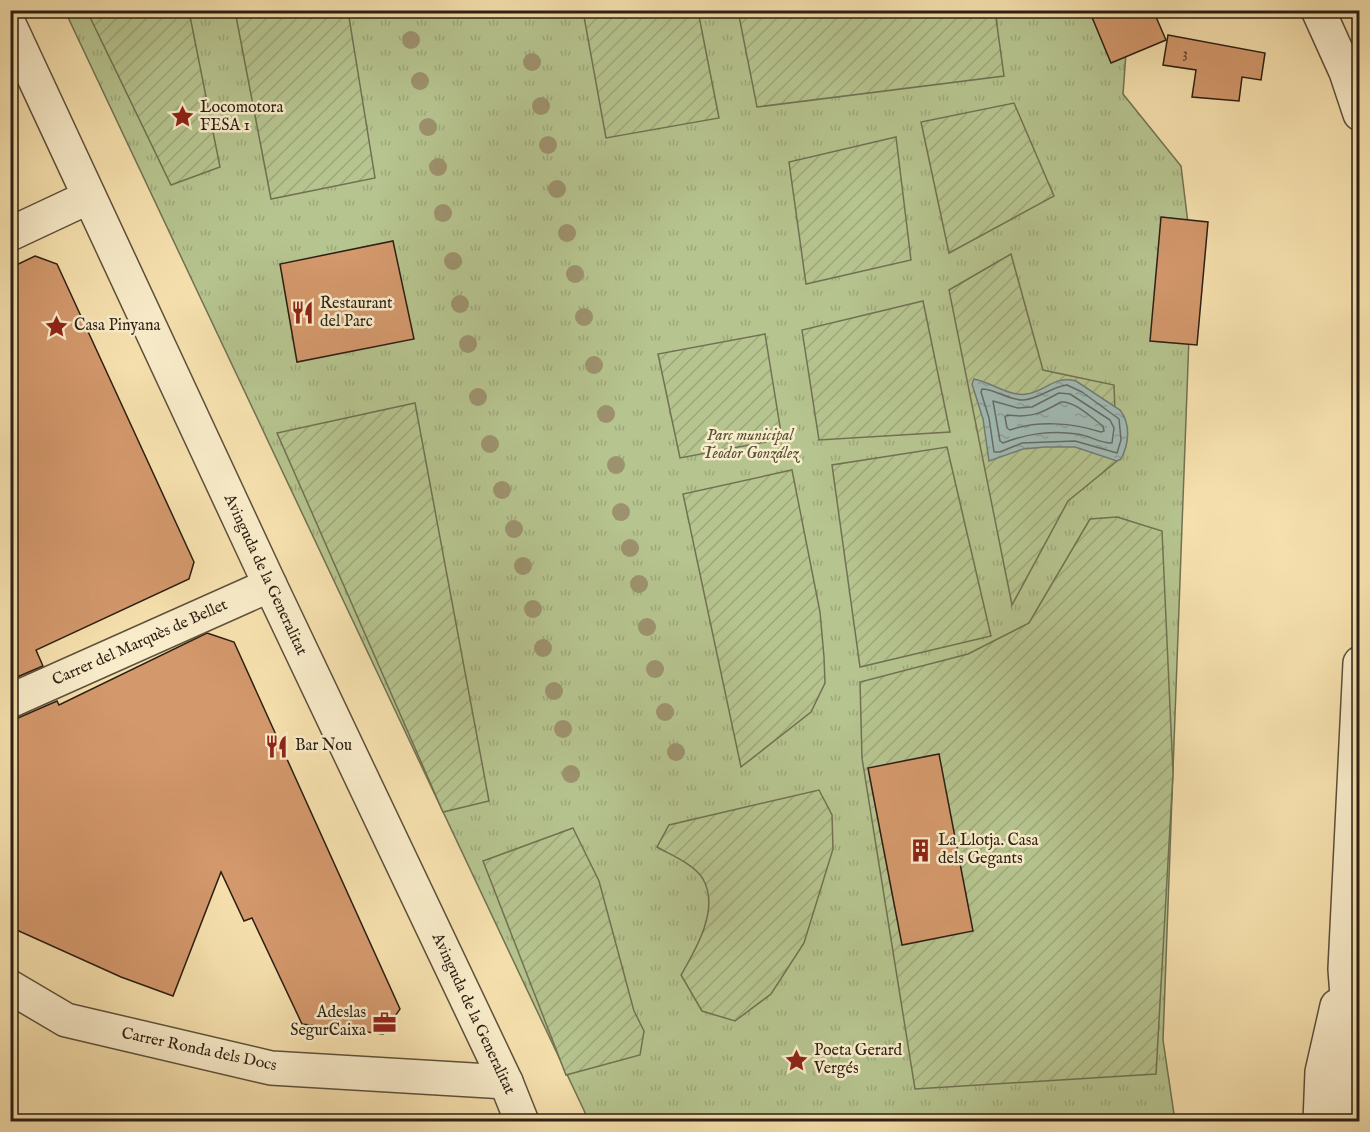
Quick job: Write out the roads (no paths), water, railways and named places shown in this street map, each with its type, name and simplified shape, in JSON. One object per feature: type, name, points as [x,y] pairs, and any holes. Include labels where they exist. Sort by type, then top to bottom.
[{"type":"street","points":[[1318,10],[1346,72],[1359,114]]},
{"type":"street","points":[[1337,10],[1346,72]]},
{"type":"street","name":"Avinguda de la Generalitat","points":[[10,26],[270,585],[506,1082],[522,1122]]},
{"type":"street","points":[[10,234],[89,197]]},
{"type":"street","name":"Carrer del Marquès de Bellet","points":[[10,701],[270,585]]},
{"type":"street","points":[[1350,1122],[1352,1065],[1345,969],[1359,663]]},
{"type":"street","points":[[1320,1122],[1322,1072],[1345,969]]},
{"type":"street","name":"Carrer Ronda dels Docs","points":[[10,987],[66,1020],[272,1068],[506,1082]]},
{"type":"street","points":[[1300,1122],[1300,1115],[1322,1072]]},
{"type":"water","points":[[974,379],[1020,394],[1034,392],[1062,380],[1076,381],[1120,410],[1124,416],[1128,434],[1121,459],[1117,461],[1075,447],[1045,447],[1023,449],[989,461],[983,419],[972,384]]},
{"type":"place","name":"Locomotora FESA 1","points":[[182,117]]},
{"type":"place","name":"Restaurant del Parc","points":[[302,313]]},
{"type":"place","name":"Casa Pinyana","points":[[56,326]]},
{"type":"place","name":"Bar Nou","points":[[277,746]]},
{"type":"place","name":"La Llotja. Casa dels Gegants","points":[[920,850]]},
{"type":"place","name":"Adeslas SegurCaixa","points":[[384,1022]]},
{"type":"place","name":"Poeta Gerard Vergés","points":[[796,1060]]},
{"type":"park label","name":"Parc municipal Teodor González","points":[[750,445]]}]
